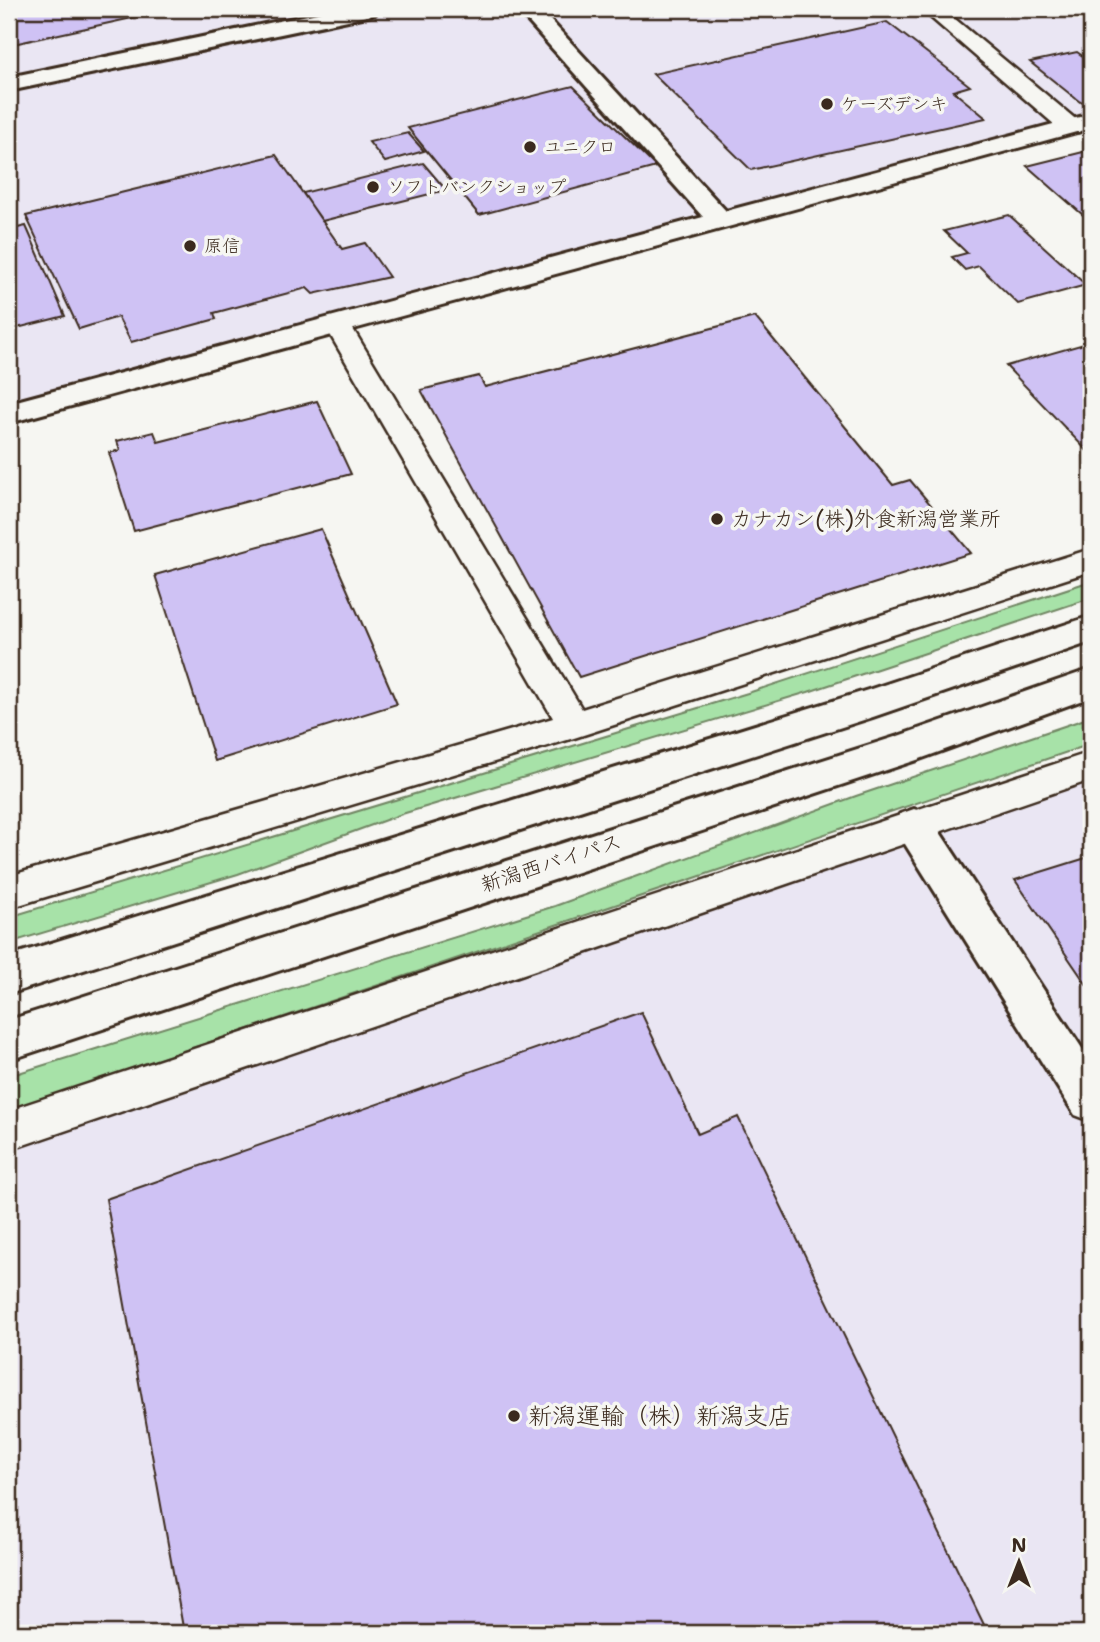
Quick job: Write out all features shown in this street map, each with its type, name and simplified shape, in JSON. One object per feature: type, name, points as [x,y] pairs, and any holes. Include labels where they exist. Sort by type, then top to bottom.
[{"type":"main road","points":[[9,84],[367,9]]},
{"type":"main road","points":[[528,9],[721,221]]},
{"type":"main road","points":[[9,62],[103,42]]},
{"type":"main road","points":[[9,413],[1081,124]]},
{"type":"main road","points":[[9,975],[873,703],[1091,629]]},
{"type":"main road","name":"新潟西バイパス","points":[[9,1040],[904,749],[1091,683]]},
{"type":"main road","points":[[914,825],[1091,1100]]},
{"type":"street","points":[[931,9],[1081,124]]},
{"type":"street","points":[[337,324],[574,725]]},
{"type":"street","points":[[9,892],[574,725],[1091,560]]},
{"type":"street","points":[[9,1130],[1091,766]]},
{"type":"shaded area","points":[[9,9],[1079,9],[1091,14],[1091,118],[9,405]]},
{"type":"shaded area","points":[[1091,766],[1091,1633],[9,1633],[9,1130]]},
{"type":"green space","points":[[1091,581],[1091,598],[808,692],[402,814],[238,874],[9,943],[9,917],[751,692]]},
{"type":"green space","points":[[1091,717],[1091,744],[9,1110],[9,1076],[555,906],[856,796]]},
{"type":"building","points":[[9,9],[173,9],[9,45]]},
{"type":"building","name":"ケーズデンキ","points":[[887,22],[970,86],[953,91],[986,118],[751,170],[653,74]]},
{"type":"building","points":[[1077,52],[1091,62],[1091,99],[1080,102],[1030,62]]},
{"type":"building","name":"ユニクロ","points":[[573,86],[656,167],[479,215],[408,128]]},
{"type":"building","points":[[408,133],[424,151],[385,162],[369,142]]},
{"type":"building","points":[[1091,150],[1091,222],[1027,166]]},
{"type":"building","name":"原信","points":[[276,155],[342,249],[365,243],[389,277],[313,294],[307,288],[214,313],[216,319],[131,342],[118,317],[79,329],[26,216]]},
{"type":"building","points":[[423,163],[446,190],[322,221],[303,193]]},
{"type":"building","points":[[1009,215],[1086,285],[1018,304],[979,266],[965,270],[952,257],[967,253],[944,231]]},
{"type":"building","points":[[26,226],[65,316],[9,330],[9,230]]},
{"type":"building","name":"カナカン(株)外食新潟営業所","points":[[755,317],[893,485],[910,480],[971,553],[579,677],[421,390],[479,376],[485,387]]},
{"type":"building","points":[[1091,342],[1091,455],[1006,366]]},
{"type":"building","points":[[317,401],[351,474],[134,531],[109,453],[120,450],[117,441],[154,432],[158,442]]},
{"type":"building","points":[[321,529],[397,704],[215,761],[155,575]]},
{"type":"building","points":[[1086,858],[1091,865],[1091,991],[1015,880]]},
{"type":"building","name":"新潟運輸（株）新潟支店","points":[[641,1012],[698,1134],[738,1117],[988,1633],[184,1633],[106,1199]]},
{"type":"place","name":"ケーズデンキ","points":[[827,104]]},
{"type":"place","name":"ユニクロ","points":[[530,147]]},
{"type":"place","name":"ソフトバンクショップ","points":[[373,187]]},
{"type":"place","name":"原信","points":[[190,246]]},
{"type":"place","name":"カナカン(株)外食新潟営業所","points":[[717,519]]},
{"type":"place","name":"新潟運輸（株）新潟支店","points":[[514,1416]]}]
